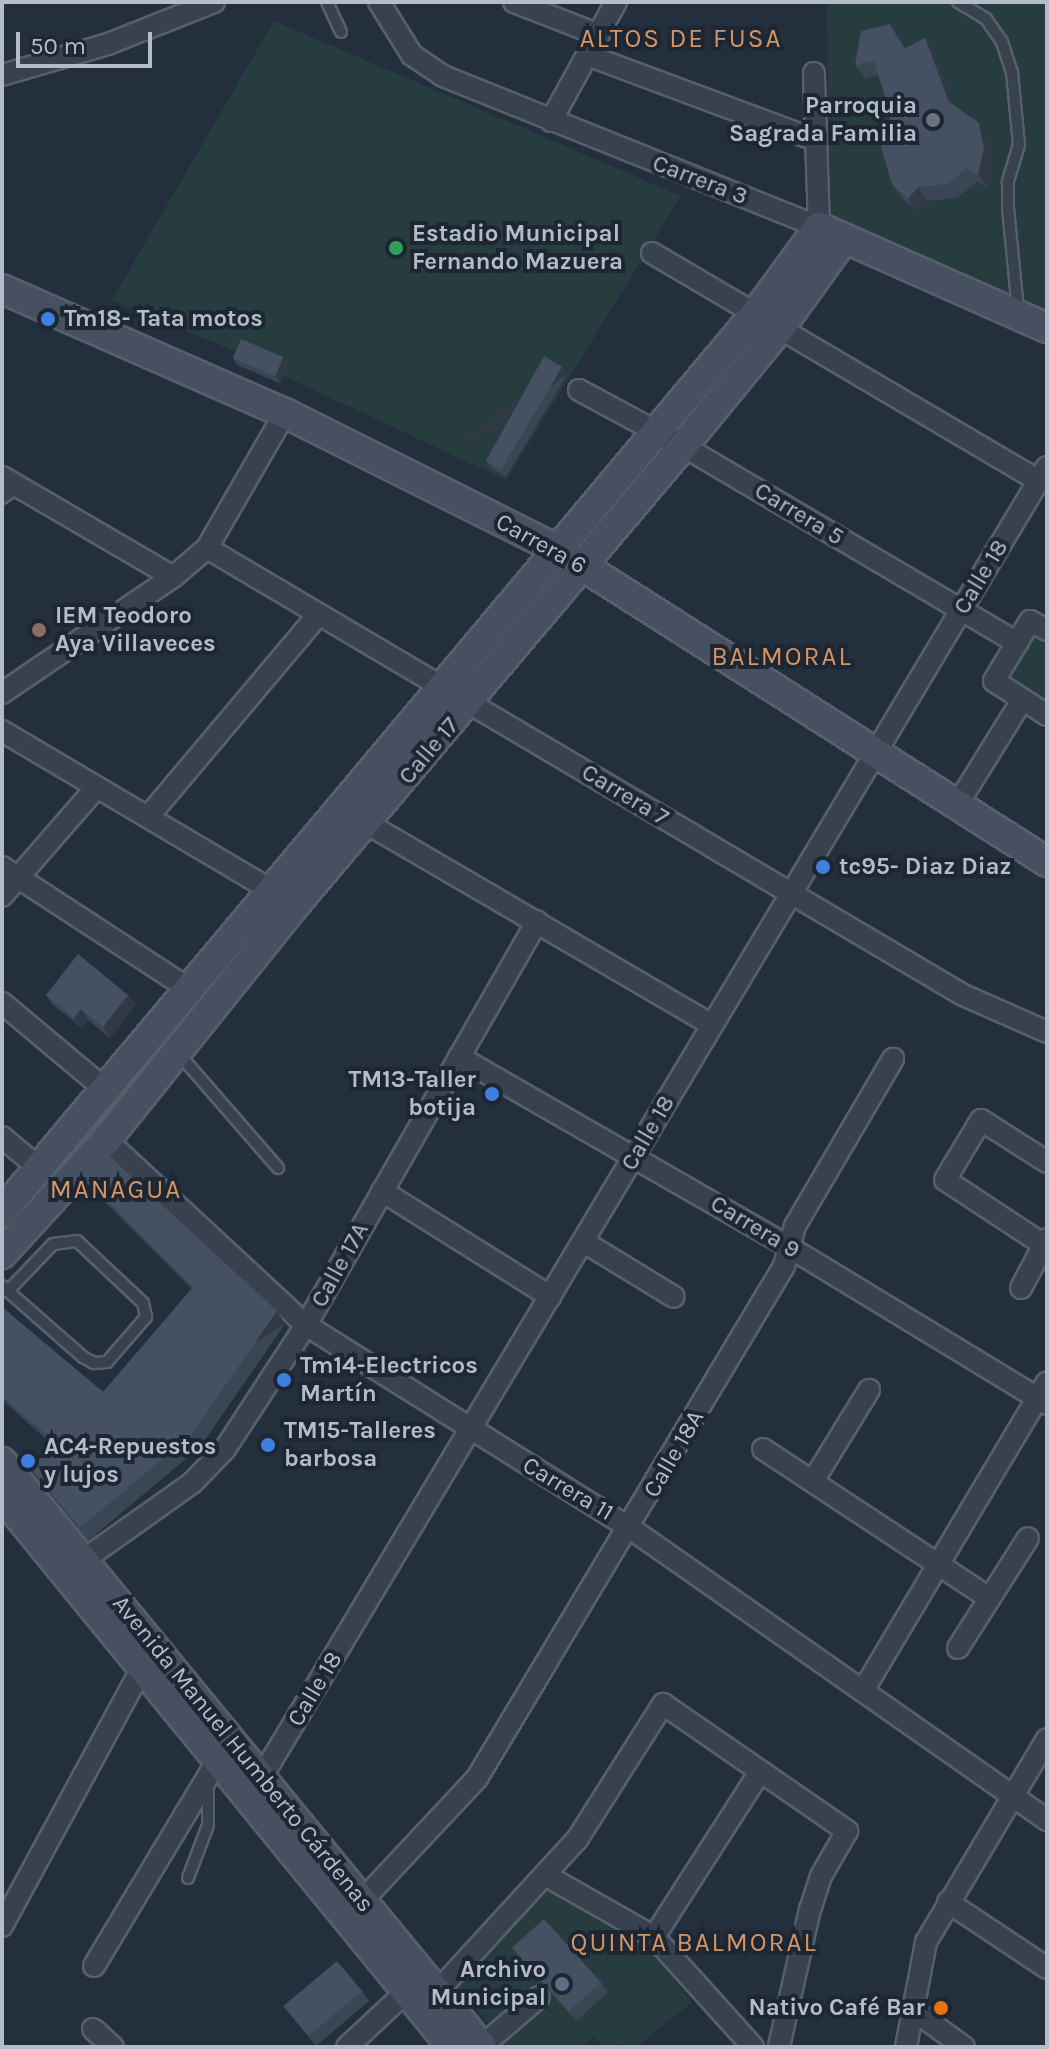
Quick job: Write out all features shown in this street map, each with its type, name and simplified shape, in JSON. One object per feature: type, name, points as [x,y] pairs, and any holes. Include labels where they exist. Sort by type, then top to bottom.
[{"type":"street","points":[[2,75],[108,44],[214,2]]},
{"type":"street","name":"Carrera 3","points":[[379,2],[412,55],[443,76],[819,227],[1047,328]]},
{"type":"street","points":[[514,2],[599,35]]},
{"type":"street","points":[[551,121],[616,2]]},
{"type":"street","points":[[587,55],[816,140]]},
{"type":"street","points":[[814,73],[819,227]]},
{"type":"street","name":"Calle 17","points":[[2,1212],[269,889],[445,688],[556,549],[756,313],[819,227]]},
{"type":"street","name":"Calle 17","points":[[2,1254],[106,1140],[295,905],[683,446],[780,328],[844,239]]},
{"type":"street","points":[[652,253],[1043,474]]},
{"type":"street","name":"Carrera 6","points":[[2,289],[285,413],[556,549],[1046,862]]},
{"type":"street","name":"Carrera 5","points":[[579,390],[683,446],[1017,643]]},
{"type":"street","points":[[2,693],[173,577],[207,548],[285,413]]},
{"type":"street","name":"Calle 18","points":[[255,1787],[584,1242],[710,1024],[1043,474]]},
{"type":"street","points":[[8,488],[173,577]]},
{"type":"street","name":"Carrera 7","points":[[207,548],[963,995],[1047,1032]]},
{"type":"street","points":[[148,817],[318,615]]},
{"type":"street","points":[[1047,630],[1030,621],[994,681],[1047,715]]},
{"type":"street","points":[[957,805],[1022,700]]},
{"type":"street","points":[[2,731],[295,905]]},
{"type":"street","points":[[2,896],[10,872],[95,789]]},
{"type":"street","points":[[339,807],[710,1024]]},
{"type":"street","points":[[10,872],[189,989]]},
{"type":"street","name":"Calle 17A","points":[[85,1559],[209,1467],[306,1325],[537,922]]},
{"type":"street","points":[[2,1003],[105,1089]]},
{"type":"street","name":"Carrera 9","points":[[459,1057],[1044,1395]]},
{"type":"street","name":"Calle 18A","points":[[362,1901],[477,1778],[630,1528],[784,1266],[795,1226],[893,1059]]},
{"type":"street","points":[[1021,1288],[1045,1242],[945,1180],[981,1120],[1047,1162]]},
{"type":"street","points":[[2,1137],[40,1169]]},
{"type":"street","name":"Carrera 11","points":[[106,1140],[306,1325],[630,1528],[1047,1820]]},
{"type":"street","points":[[382,1191],[551,1297]]},
{"type":"street","points":[[584,1242],[674,1297]]},
{"type":"street","points":[[813,1481],[869,1390]]},
{"type":"street","points":[[864,1689],[936,1560],[1044,1395]]},
{"type":"street","points":[[763,1449],[936,1560],[989,1598]]},
{"type":"street","name":"Avenida Manuel Humberto Cárdenas","points":[[2,1462],[85,1559],[406,1992],[452,2047]]},
{"type":"street","name":"Avenida Manuel Humberto Cárdenas","points":[[2,1496],[143,1666],[213,1768],[255,1787],[362,1901],[482,2047]]},
{"type":"street","points":[[958,1648],[1028,1538]]},
{"type":"street","points":[[2,1926],[143,1666]]},
{"type":"street","points":[[437,1992],[578,1838],[663,1704],[847,1831],[821,1876],[810,1909],[779,2047]]},
{"type":"street","points":[[906,2047],[926,1942],[1047,1739]]},
{"type":"street","points":[[94,1966],[213,1768]]},
{"type":"street","points":[[654,1937],[760,1772]]},
{"type":"street","points":[[545,1875],[654,1937],[753,2047]]},
{"type":"street","points":[[948,1902],[1047,1968]]},
{"type":"street","points":[[347,2047],[406,1992]]},
{"type":"street","points":[[482,2047],[539,1997]]},
{"type":"street","points":[[913,2010],[964,2047]]},
{"type":"street","points":[[93,2029],[113,2047]]},
{"type":"lane","points":[[327,2],[341,32]]},
{"type":"lane","points":[[958,2],[986,19],[1002,42],[1012,72],[1019,145],[1008,182],[1008,208],[1018,315]]},
{"type":"lane","points":[[177,1051],[278,1168]]},
{"type":"lane","points":[[77,1241],[143,1303],[146,1317],[107,1362],[94,1363],[5,1288],[53,1244],[77,1241]]},
{"type":"lane","points":[[188,1878],[208,1825],[213,1768]]},
{"type":"green space","points":[[827,2],[1047,2],[1047,311],[829,215]]},
{"type":"green space","name":"Estadio Municipal Fernando Mazuera","points":[[274,21],[681,196],[506,480],[284,376],[280,383],[237,365],[241,354],[112,300]]},
{"type":"green space","points":[[1033,635],[1047,643],[1047,699],[1006,680]]},
{"type":"green space","points":[[548,1887],[640,1939],[692,2002],[636,2047],[619,2043],[603,2047],[594,2036],[582,2047],[508,2047],[456,1984]]},
{"type":"building","name":"Parroquia Sagrada Familia","points":[[890,24],[904,49],[925,38],[949,102],[979,123],[984,149],[978,175],[967,168],[947,184],[918,187],[908,199],[892,184],[881,147],[891,115],[874,61],[855,65],[861,31]]},
{"type":"building","points":[[241,339],[283,357],[275,376],[233,358]]},
{"type":"building","points":[[544,356],[562,367],[501,470],[486,461]]},
{"type":"building","points":[[78,954],[128,995],[103,1027],[81,1009],[74,1018],[46,995]]},
{"type":"building","points":[[106,1153],[277,1311],[191,1435],[80,1528],[30,1468],[57,1444],[2,1396],[2,1307],[103,1392],[193,1287],[84,1177]]},
{"type":"building","points":[[544,1919],[601,1982],[569,2011],[512,1948]]},
{"type":"building","points":[[337,1961],[362,1991],[308,2036],[283,2006]]},
{"type":"place","name":"Parroquia Sagrada Familia","points":[[933,120]]},
{"type":"place","name":"Estadio Municipal Fernando Mazuera","points":[[396,248]]},
{"type":"place","name":"Tm18- Tata motos","points":[[48,319]]},
{"type":"place","name":"IEM Teodoro Aya Villaveces","points":[[39,630]]},
{"type":"place","name":"tc95- Diaz Diaz","points":[[823,867]]},
{"type":"place","name":"TM13-Taller botija","points":[[492,1094]]},
{"type":"place","name":"Tm14-Electricos Martín","points":[[284,1380]]},
{"type":"place","name":"TM15-Talleres barbosa","points":[[268,1445]]},
{"type":"place","name":"AC4-Repuestos y lujos","points":[[28,1461]]},
{"type":"place","name":"Archivo Municipal","points":[[562,1984]]},
{"type":"place","name":"Nativo Café Bar","points":[[941,2008]]},
{"type":"district","name":"ALTOS DE FUSA","points":[[681,39]]},
{"type":"district","name":"BALMORAL","points":[[782,657]]},
{"type":"district","name":"MANAGUA","points":[[116,1190]]},
{"type":"district","name":"QUINTA BALMORAL","points":[[694,1943]]}]
